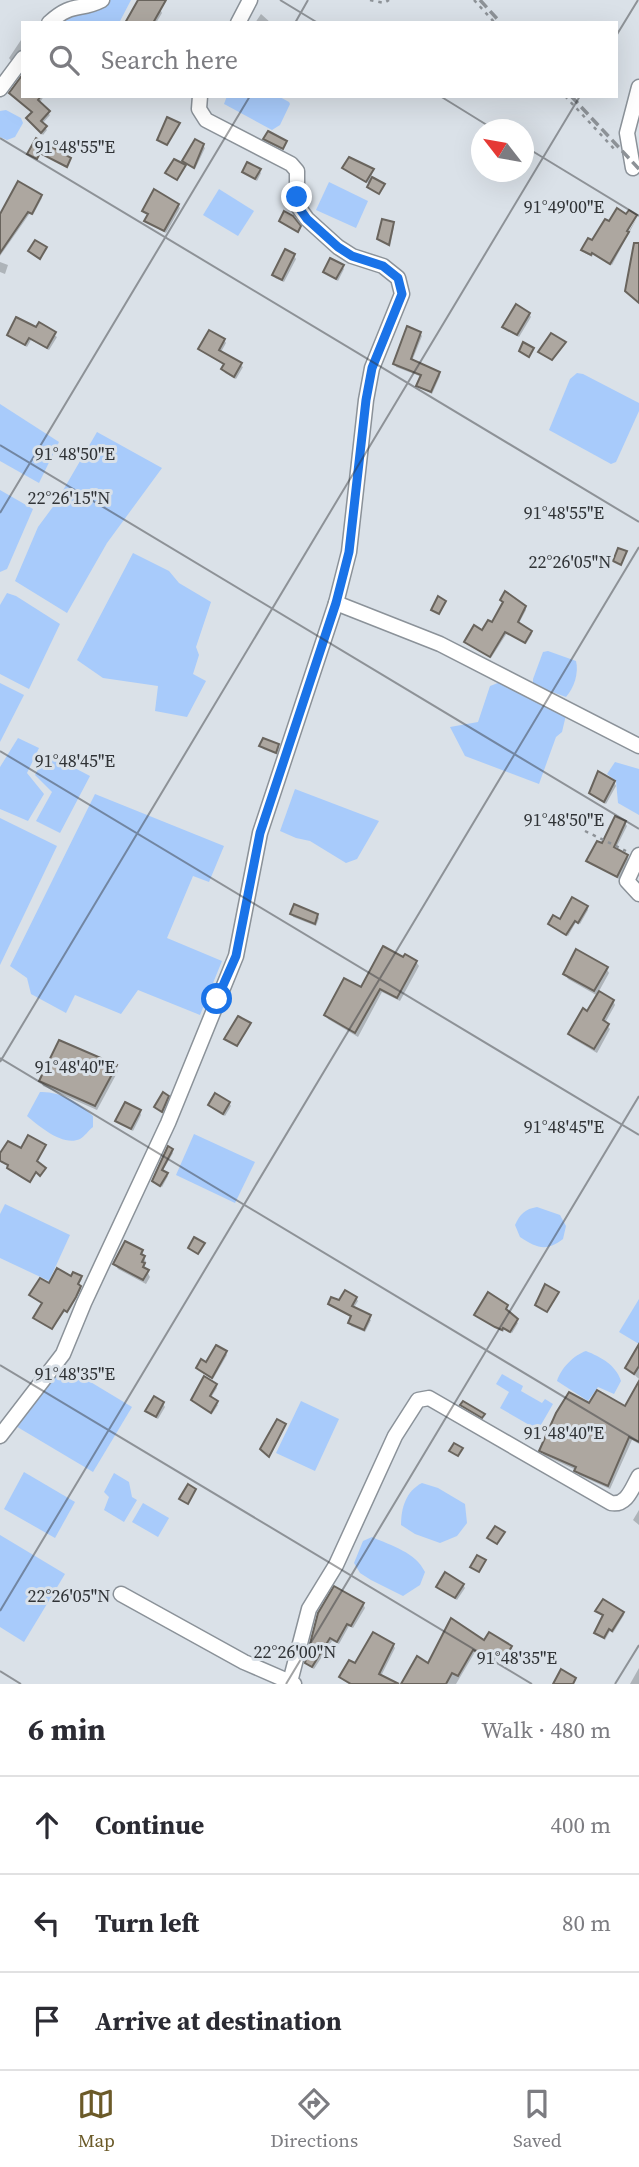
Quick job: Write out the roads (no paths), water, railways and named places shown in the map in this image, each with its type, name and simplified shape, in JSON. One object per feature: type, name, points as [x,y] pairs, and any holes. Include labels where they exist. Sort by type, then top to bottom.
[{"type":"street","points":[[51,21],[62,11],[102,0]]},
{"type":"street","points":[[239,21],[250,0]]},
{"type":"street","points":[[0,89],[21,61]]},
{"type":"street","points":[[633,168],[627,133],[639,87]]},
{"type":"street","points":[[0,1436],[63,1354],[168,1124],[236,956],[260,833],[336,603],[349,552],[372,368],[402,294],[398,278],[383,266],[352,256],[326,237],[297,205],[297,171],[292,164],[206,120],[199,109],[200,98]]},
{"type":"street","points":[[336,603],[440,644],[639,746]]},
{"type":"street","points":[[639,855],[627,881],[639,894]]},
{"type":"street","points":[[121,1594],[244,1662],[292,1683],[309,1609],[336,1565],[395,1436],[418,1399],[429,1398],[611,1503],[624,1501],[639,1476]]},
{"type":"water","points":[[106,0],[131,0],[120,21],[63,21],[80,11],[95,12]]},
{"type":"water","points":[[226,98],[282,98],[290,104],[280,125],[272,130],[224,104]]},
{"type":"water","points":[[6,110],[21,118],[23,123],[15,137],[7,140],[0,137],[0,111]]},
{"type":"water","points":[[329,182],[368,201],[356,228],[316,210]]},
{"type":"water","points":[[219,189],[254,211],[238,236],[203,215]]},
{"type":"water","points":[[577,373],[639,403],[639,411],[616,462],[611,464],[549,430],[570,379]]},
{"type":"water","points":[[0,404],[59,442],[39,483],[0,461]]},
{"type":"water","points":[[97,432],[162,468],[107,543],[67,613],[15,581],[38,527],[55,504]]},
{"type":"water","points":[[0,490],[33,509],[7,569],[0,572]]},
{"type":"water","points":[[133,553],[169,571],[179,583],[211,602],[196,647],[199,655],[193,674],[206,681],[187,717],[155,711],[158,686],[103,678],[77,660]]},
{"type":"water","points":[[7,593],[60,624],[29,689],[0,674],[0,605]]},
{"type":"water","points":[[548,651],[576,661],[575,680],[566,697],[533,685],[543,652]]},
{"type":"water","points":[[503,681],[566,715],[562,732],[556,737],[539,784],[465,756],[450,727],[478,722],[490,686]]},
{"type":"water","points":[[0,683],[24,695],[0,742]]},
{"type":"water","points":[[18,738],[39,748],[27,773],[44,794],[28,821],[0,809],[0,767]]},
{"type":"water","points":[[46,753],[90,776],[60,833],[36,821],[52,792],[35,775]]},
{"type":"water","points":[[615,762],[639,769],[639,815],[618,803],[616,781],[607,774]]},
{"type":"water","points":[[295,789],[379,821],[357,859],[346,863],[310,841],[280,831]]},
{"type":"water","points":[[95,794],[224,846],[209,882],[193,876],[167,938],[222,961],[200,1015],[138,990],[121,1014],[75,995],[66,1013],[31,994],[27,978],[10,966]]},
{"type":"water","points":[[0,818],[57,846],[0,965]]},
{"type":"water","points":[[40,1092],[55,1093],[75,1102],[93,1116],[93,1127],[82,1138],[73,1141],[59,1138],[45,1130],[27,1116]]},
{"type":"water","points":[[194,1134],[255,1162],[235,1203],[176,1175]]},
{"type":"water","points":[[5,1204],[70,1235],[49,1281],[0,1258],[0,1214]]},
{"type":"water","points":[[537,1207],[560,1215],[566,1226],[563,1239],[552,1246],[542,1247],[526,1241],[520,1237],[515,1225],[523,1213]]},
{"type":"water","points":[[639,1299],[639,1344],[619,1332]]},
{"type":"water","points":[[586,1351],[616,1370],[621,1381],[614,1394],[598,1387],[588,1401],[557,1381],[568,1363]]},
{"type":"water","points":[[64,1366],[132,1407],[93,1472],[14,1425]]},
{"type":"water","points":[[502,1374],[523,1386],[521,1391],[542,1403],[545,1399],[553,1404],[538,1430],[500,1408],[509,1392],[496,1384]]},
{"type":"water","points":[[301,1401],[339,1419],[315,1471],[276,1453]]},
{"type":"water","points":[[24,1472],[75,1502],[55,1538],[4,1509]]},
{"type":"water","points":[[114,1473],[129,1482],[132,1497],[137,1500],[124,1522],[104,1510],[109,1497],[104,1492]]},
{"type":"water","points":[[422,1483],[438,1488],[465,1504],[467,1523],[457,1536],[440,1543],[415,1534],[401,1525],[405,1501]]},
{"type":"water","points":[[143,1503],[169,1518],[158,1537],[132,1522]]},
{"type":"water","points":[[0,1535],[65,1574],[24,1642],[0,1627]]},
{"type":"water","points":[[372,1537],[402,1550],[421,1565],[425,1572],[420,1585],[403,1596],[360,1573],[354,1563],[363,1541]]},
{"type":"railway","points":[[480,0],[499,21]]},
{"type":"railway","points":[[573,98],[639,169]]}]
